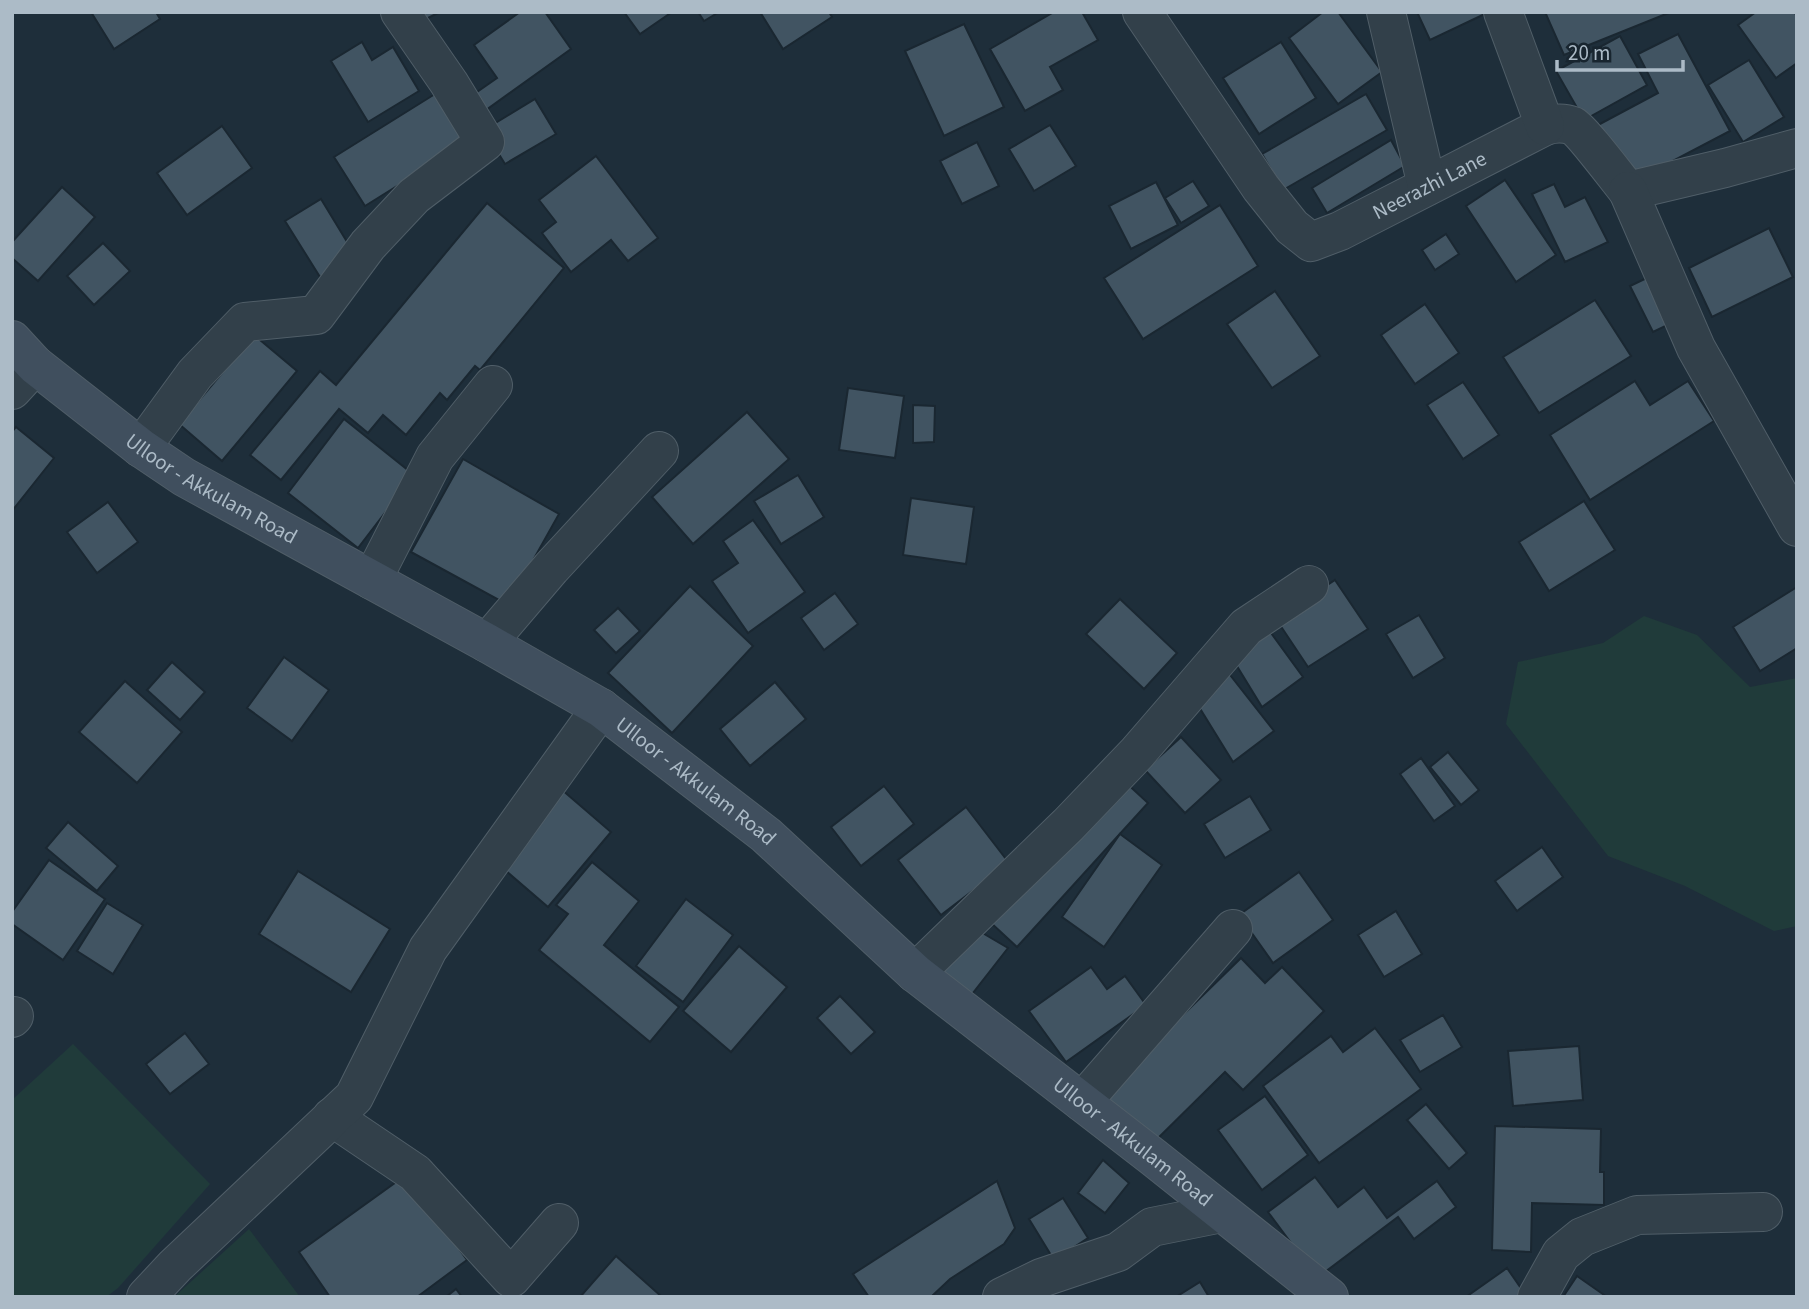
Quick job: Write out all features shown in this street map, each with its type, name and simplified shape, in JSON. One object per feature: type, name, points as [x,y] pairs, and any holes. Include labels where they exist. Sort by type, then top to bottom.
[{"type":"main road","name":"Ulloor - Akkulam Road","points":[[20,365],[184,477],[601,708],[766,835],[915,973],[1329,1297]]},
{"type":"street","points":[[141,448],[195,374],[244,322],[316,315],[368,245],[414,196],[485,142],[449,83],[400,12]]},
{"type":"street","name":"Neerazhi Lane","points":[[1142,12],[1261,187],[1292,227],[1311,242],[1340,231],[1545,126]]},
{"type":"street","points":[[1386,12],[1427,186]]},
{"type":"street","points":[[1503,12],[1545,126],[1561,123],[1575,127],[1628,191],[1696,348],[1797,527]]},
{"type":"street","points":[[1628,191],[1797,148]]},
{"type":"street","points":[[372,580],[435,457],[493,385]]},
{"type":"street","points":[[487,643],[551,568],[659,451]]},
{"type":"street","points":[[915,973],[1086,807],[1137,753],[1246,627],[1310,585]]},
{"type":"street","points":[[146,1297],[354,1097],[428,949],[601,708]]},
{"type":"street","points":[[1082,1102],[1233,929]]},
{"type":"street","points":[[332,1117],[415,1173],[511,1278],[559,1223]]},
{"type":"street","points":[[1537,1297],[1561,1254],[1582,1237],[1637,1215],[1763,1212]]},
{"type":"street","points":[[1002,1297],[1041,1278],[1118,1252],[1152,1227],[1222,1213]]},
{"type":"green space","points":[[1644,616],[1697,635],[1750,687],[1797,678],[1797,926],[1774,931],[1685,886],[1608,856],[1506,724],[1518,662],[1603,643]]},
{"type":"green space","points":[[73,1044],[210,1184],[118,1288],[106,1297],[12,1297],[12,1100]]},
{"type":"green space","points":[[249,1229],[300,1297],[174,1297]]},
{"type":"building","points":[[91,12],[156,12],[160,19],[114,49]]},
{"type":"building","points":[[407,12],[440,12],[414,25]]},
{"type":"building","points":[[520,12],[545,12],[571,49],[479,115],[467,99],[497,78],[474,45]]},
{"type":"building","points":[[624,12],[672,12],[640,34]]},
{"type":"building","points":[[698,12],[719,12],[704,21]]},
{"type":"building","points":[[760,12],[829,12],[832,17],[783,49]]},
{"type":"building","points":[[1054,12],[1082,12],[1098,40],[1050,67],[1063,90],[1025,111],[990,49]]},
{"type":"building","points":[[1323,12],[1338,12],[1382,72],[1338,104],[1289,38]]},
{"type":"building","points":[[1417,12],[1489,12],[1430,40]]},
{"type":"building","points":[[1545,12],[1671,12],[1564,55]]},
{"type":"building","points":[[1756,12],[1794,12],[1797,16],[1797,63],[1776,78],[1738,25]]},
{"type":"building","points":[[964,24],[1004,107],[944,136],[905,51]]},
{"type":"building","points":[[1678,34],[1730,131],[1629,184],[1598,125],[1658,93],[1638,54]]},
{"type":"building","points":[[1620,36],[1647,85],[1584,120],[1556,71]]},
{"type":"building","points":[[362,42],[372,60],[393,47],[419,91],[368,122],[331,61]]},
{"type":"building","points":[[1281,42],[1316,98],[1259,134],[1223,78]]},
{"type":"building","points":[[1749,60],[1784,117],[1743,142],[1708,85]]},
{"type":"building","points":[[435,94],[466,143],[365,206],[334,157]]},
{"type":"building","points":[[1366,94],[1387,130],[1283,190],[1262,154]]},
{"type":"building","points":[[535,99],[556,134],[505,164],[484,130]]},
{"type":"building","points":[[1050,125],[1076,166],[1034,191],[1009,149]]},
{"type":"building","points":[[222,126],[252,168],[187,215],[157,173]]},
{"type":"building","points":[[1391,140],[1405,166],[1327,213],[1312,188]]},
{"type":"building","points":[[977,142],[999,186],[962,204],[940,161]]},
{"type":"building","points":[[596,156],[658,238],[628,261],[611,240],[571,272],[542,233],[556,222],[539,200]]},
{"type":"building","points":[[1505,180],[1556,255],[1516,282],[1466,206]]},
{"type":"building","points":[[1193,181],[1209,206],[1181,223],[1165,198]]},
{"type":"building","points":[[1156,182],[1178,225],[1131,249],[1109,206]]},
{"type":"building","points":[[1554,184],[1565,207],[1585,197],[1608,242],[1565,262],[1532,194]]},
{"type":"building","points":[[62,187],[95,217],[38,281],[12,258],[12,242]]},
{"type":"building","points":[[321,199],[355,255],[320,277],[285,221]]},
{"type":"building","points":[[487,203],[564,268],[480,370],[475,366],[447,400],[440,393],[406,435],[383,415],[368,433],[339,409],[281,480],[250,455],[320,371],[336,385]]},
{"type":"building","points":[[1220,205],[1258,266],[1143,339],[1104,278]]},
{"type":"building","points":[[1769,228],[1793,277],[1712,317],[1689,268]]},
{"type":"building","points":[[1446,234],[1459,254],[1435,270],[1422,250]]},
{"type":"building","points":[[103,243],[130,271],[94,305],[67,276]]},
{"type":"building","points":[[1655,274],[1678,320],[1653,332],[1630,286]]},
{"type":"building","points":[[1275,291],[1320,356],[1272,388],[1227,324]]},
{"type":"building","points":[[1595,300],[1631,356],[1539,413],[1503,357]]},
{"type":"building","points":[[1425,304],[1459,353],[1415,384],[1381,335]]},
{"type":"building","points":[[254,335],[297,371],[222,461],[179,424]]},
{"type":"building","points":[[1635,381],[1650,405],[1688,381],[1714,421],[1590,500],[1550,435]]},
{"type":"building","points":[[1463,382],[1499,435],[1463,459],[1427,405]]},
{"type":"building","points":[[848,388],[904,396],[895,458],[839,450]]},
{"type":"building","points":[[913,405],[935,406],[934,442],[913,443]]},
{"type":"building","points":[[747,412],[789,459],[693,544],[652,497]]},
{"type":"building","points":[[344,419],[414,475],[358,548],[288,493]]},
{"type":"building","points":[[16,427],[54,458],[12,511],[12,432]]},
{"type":"building","points":[[463,459],[559,514],[508,605],[411,552]]},
{"type":"building","points":[[798,475],[824,517],[781,544],[754,501]]},
{"type":"building","points":[[911,498],[974,507],[966,564],[903,555]]},
{"type":"building","points":[[1584,501],[1615,550],[1549,591],[1519,542]]},
{"type":"building","points":[[108,502],[138,542],[97,573],[67,532]]},
{"type":"building","points":[[753,520],[805,592],[748,633],[712,581],[738,563],[723,541]]},
{"type":"building","points":[[1335,580],[1368,629],[1308,667],[1276,619]]},
{"type":"building","points":[[690,586],[753,646],[672,733],[608,673]]},
{"type":"building","points":[[1797,587],[1797,648],[1760,671],[1733,627]]},
{"type":"building","points":[[835,593],[858,624],[824,650],[801,618]]},
{"type":"building","points":[[1120,599],[1177,653],[1144,689],[1086,634]]},
{"type":"building","points":[[618,608],[640,631],[616,653],[594,630]]},
{"type":"building","points":[[1419,615],[1445,658],[1413,678],[1386,634]]},
{"type":"building","points":[[1263,622],[1303,677],[1262,707],[1232,658]]},
{"type":"building","points":[[284,657],[329,690],[292,741],[247,708]]},
{"type":"building","points":[[172,662],[205,692],[180,720],[147,690]]},
{"type":"building","points":[[1223,666],[1274,731],[1233,762],[1196,702]]},
{"type":"building","points":[[125,681],[182,732],[137,783],[79,732]]},
{"type":"building","points":[[775,682],[806,719],[750,766],[720,729]]},
{"type":"building","points":[[1181,737],[1221,780],[1185,813],[1145,770]]},
{"type":"building","points":[[1448,752],[1479,790],[1461,805],[1430,767]]},
{"type":"building","points":[[1421,758],[1455,806],[1434,821],[1400,774]]},
{"type":"building","points":[[1122,779],[1148,803],[1017,947],[990,922]]},
{"type":"building","points":[[884,786],[914,824],[861,866],[831,827]]},
{"type":"building","points":[[561,789],[611,832],[548,907],[498,864]]},
{"type":"building","points":[[1250,796],[1271,830],[1225,858],[1204,824]]},
{"type":"building","points":[[966,807],[1009,863],[941,915],[898,860]]},
{"type":"building","points":[[68,822],[118,866],[97,891],[46,848]]},
{"type":"building","points":[[1120,834],[1162,865],[1104,947],[1062,917]]},
{"type":"building","points":[[1542,847],[1563,877],[1517,911],[1495,881]]},
{"type":"building","points":[[49,860],[105,899],[63,960],[12,924],[12,912]]},
{"type":"building","points":[[592,862],[639,901],[604,945],[679,1007],[650,1042],[539,950],[568,914],[556,905]]},
{"type":"building","points":[[298,871],[390,929],[351,992],[259,934]]},
{"type":"building","points":[[1299,872],[1333,920],[1273,963],[1239,915]]},
{"type":"building","points":[[686,899],[733,935],[683,1002],[636,966]]},
{"type":"building","points":[[107,903],[143,925],[113,974],[77,951]]},
{"type":"building","points":[[1396,911],[1422,954],[1384,977],[1358,935]]},
{"type":"building","points":[[974,928],[1008,948],[969,998],[935,971]]},
{"type":"building","points":[[739,946],[787,987],[731,1052],[683,1011]]},
{"type":"building","points":[[1241,958],[1265,983],[1282,967],[1324,1011],[1243,1090],[1225,1072],[1147,1149],[1097,1099]]},
{"type":"building","points":[[1091,967],[1107,989],[1125,976],[1146,1005],[1066,1062],[1029,1011]]},
{"type":"building","points":[[840,996],[875,1032],[851,1054],[817,1018]]},
{"type":"building","points":[[1443,1015],[1462,1047],[1420,1072],[1400,1040]]},
{"type":"building","points":[[1375,1028],[1421,1089],[1319,1163],[1263,1086],[1331,1036],[1343,1052]]},
{"type":"building","points":[[185,1033],[209,1064],[170,1094],[146,1064]]},
{"type":"building","points":[[1579,1046],[1583,1100],[1513,1106],[1508,1051]]},
{"type":"building","points":[[1265,1096],[1308,1155],[1262,1190],[1218,1130]]},
{"type":"building","points":[[1426,1104],[1467,1153],[1449,1169],[1407,1120]]},
{"type":"building","points":[[1495,1126],[1601,1129],[1600,1172],[1604,1172],[1604,1205],[1532,1203],[1531,1252],[1492,1250]]},
{"type":"building","points":[[1103,1160],[1129,1183],[1105,1213],[1078,1193]]},
{"type":"building","points":[[406,1175],[467,1260],[417,1297],[330,1297],[299,1252]]},
{"type":"building","points":[[1315,1177],[1338,1207],[1364,1187],[1387,1218],[1437,1181],[1456,1207],[1414,1239],[1398,1217],[1317,1278],[1268,1212]]},
{"type":"building","points":[[997,1181],[1015,1228],[1004,1244],[950,1279],[931,1297],[869,1297],[853,1274]]},
{"type":"building","points":[[1063,1198],[1088,1238],[1054,1260],[1029,1219]]},
{"type":"building","points":[[616,1256],[662,1297],[580,1297]]},
{"type":"building","points":[[1507,1268],[1527,1297],[1466,1297]]},
{"type":"building","points":[[1577,1276],[1607,1297],[1563,1297]]},
{"type":"building","points":[[1200,1282],[1209,1297],[1176,1297]]},
{"type":"building","points":[[456,1289],[462,1297],[446,1297]]}]
